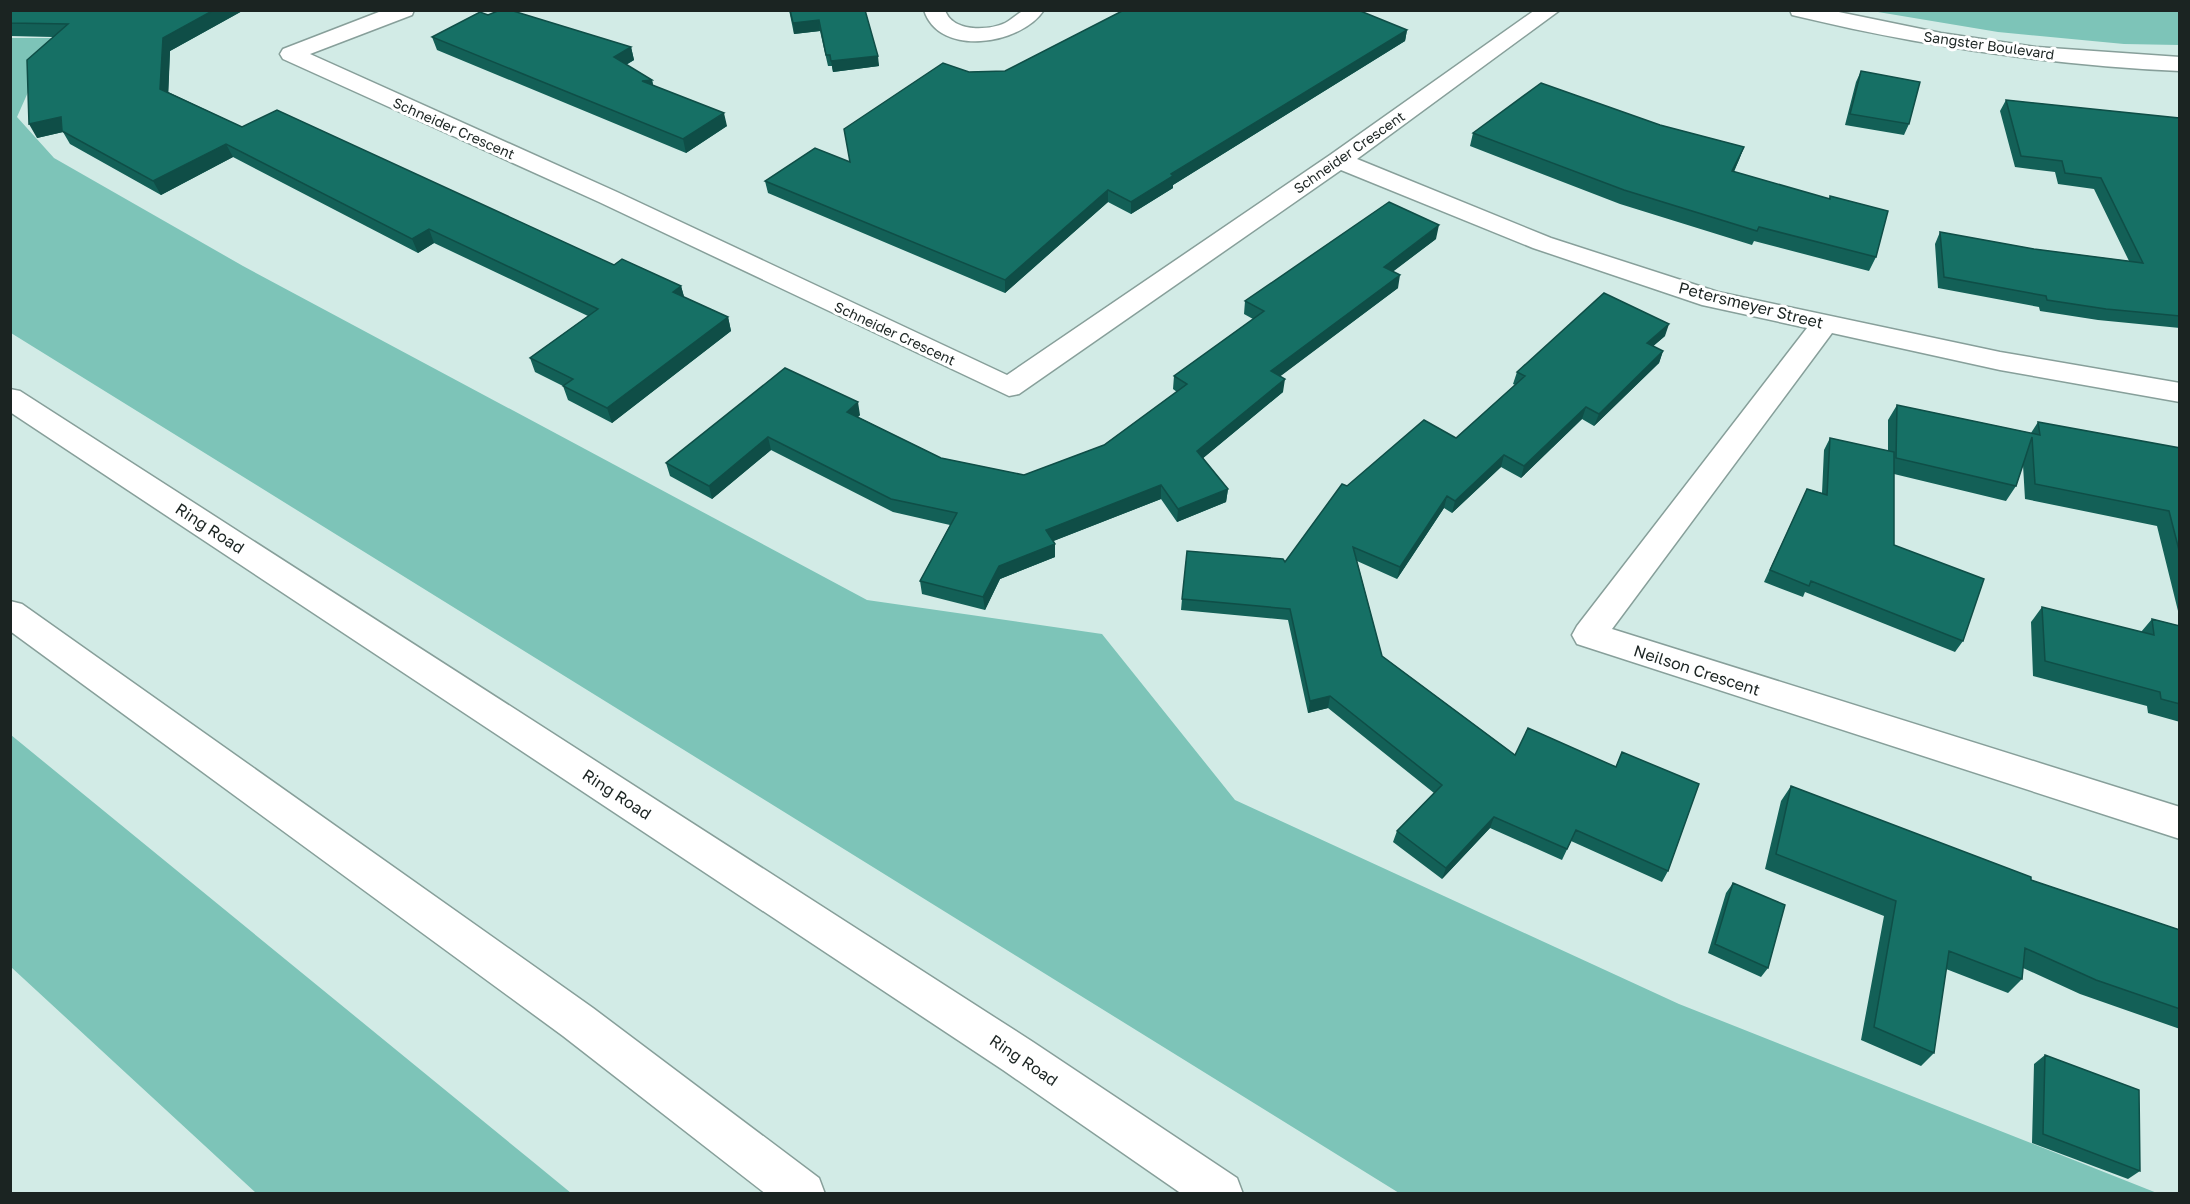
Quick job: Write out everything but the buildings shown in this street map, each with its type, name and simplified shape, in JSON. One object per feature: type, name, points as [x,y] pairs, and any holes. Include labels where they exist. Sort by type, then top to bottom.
[{"type":"main road","name":"Schneider Crescent","points":[[404,10],[291,54],[608,198],[1009,387],[1339,160],[1550,10]]},
{"type":"main road","points":[[934,10],[939,23],[948,28],[976,34],[1000,33],[1020,26],[1029,20],[1034,10]]},
{"type":"main road","name":"Sangster Boulevard","points":[[1800,10],[1851,23],[1972,44],[2125,62],[2180,64]]},
{"type":"main road","name":"Petersmeyer Street","points":[[1339,160],[1542,243],[1712,298],[2000,362],[2180,393]]},
{"type":"main road","name":"Neilson Crescent","points":[[1825,323],[1588,635],[2180,824]]},
{"type":"main road","name":"Ring Road","points":[[10,398],[1018,1056],[1221,1194]]},
{"type":"main road","points":[[10,613],[578,1022],[803,1194]]},
{"type":"green space","points":[[1872,11],[2179,11],[2179,45],[2124,44],[1998,32]]},
{"type":"green space","points":[[10,38],[52,38],[17,117],[54,158],[243,266],[867,600],[1102,634],[1235,800],[1679,1004],[2157,1193],[1399,1193],[11,333]]},
{"type":"green space","points":[[11,735],[571,1193],[256,1193],[11,967]]}]
